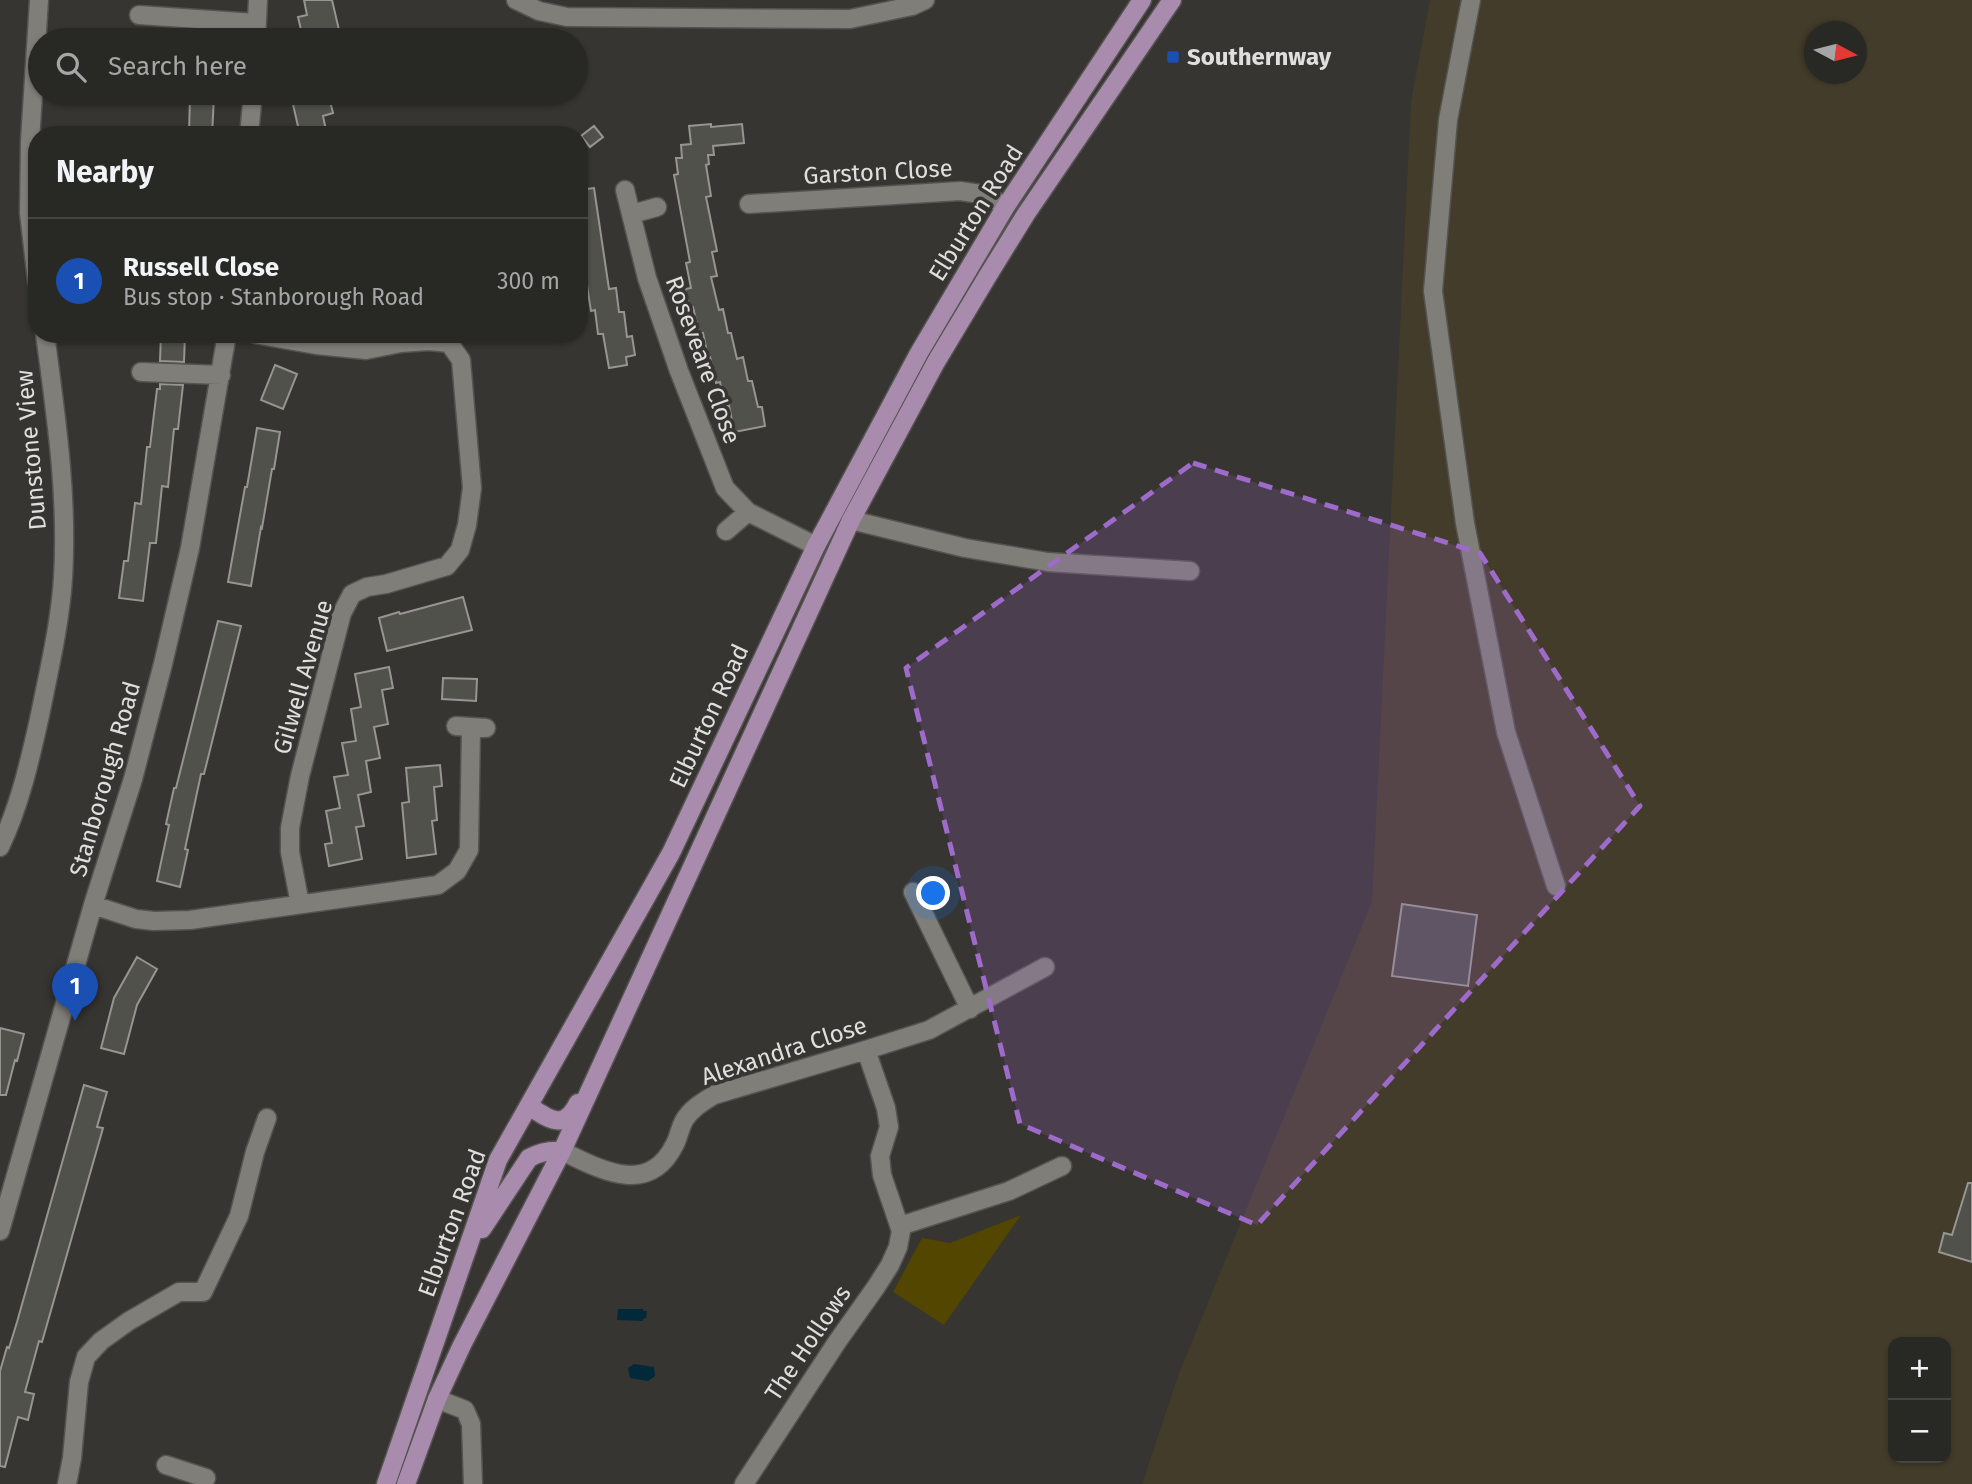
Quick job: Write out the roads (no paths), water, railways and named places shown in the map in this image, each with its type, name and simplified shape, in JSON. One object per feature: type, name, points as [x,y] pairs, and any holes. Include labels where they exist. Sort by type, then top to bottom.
[{"type":"main road","name":"Elburton Road","points":[[386,1484],[498,1160],[671,853],[816,546],[919,353],[1006,206],[1142,0]]},
{"type":"main road","name":"Elburton Road","points":[[406,1484],[437,1399],[468,1333],[562,1152],[851,520],[936,362],[986,277],[1172,0]]},
{"type":"main road","points":[[529,1106],[553,1120],[572,1116],[594,1070],[609,1049]]},
{"type":"main road","points":[[467,1252],[528,1158],[551,1150],[562,1152]]},
{"type":"street","points":[[37,28],[39,0]]},
{"type":"street","points":[[257,28],[258,0]]},
{"type":"street","points":[[516,0],[539,11],[567,17],[850,19],[925,0]]},
{"type":"street","points":[[1471,0],[1448,120],[1433,291],[1465,523],[1506,732],[1556,886]]},
{"type":"street","points":[[139,15],[229,28]]},
{"type":"street","points":[[31,126],[32,105]]},
{"type":"street","points":[[250,126],[252,105]]},
{"type":"street","name":"Roseveare Close","points":[[625,190],[647,278],[725,488],[748,512],[816,546]]},
{"type":"street","name":"Garston Close","points":[[749,204],[960,191],[981,194],[1006,206]]},
{"type":"street","points":[[632,214],[657,207]]},
{"type":"street","name":"Dunstone View","points":[[0,847],[11,823],[30,759],[51,664],[63,580],[65,500],[46,343]]},
{"type":"street","name":"Stanborough Road","points":[[0,1231],[93,905],[133,779],[163,664],[190,548],[226,343]]},
{"type":"street","points":[[305,343],[366,349],[401,343]]},
{"type":"street","name":"Gilwell Avenue","points":[[300,904],[290,852],[290,828],[300,776],[342,613],[352,594],[367,587],[447,566],[460,550],[472,488],[461,360],[451,343]]},
{"type":"street","points":[[141,372],[221,375]]},
{"type":"street","points":[[726,531],[748,512]]},
{"type":"street","points":[[851,520],[965,548],[1048,562],[1190,572]]},
{"type":"street","points":[[93,905],[136,919],[190,920],[438,885],[457,871],[468,850],[471,727]]},
{"type":"street","points":[[913,892],[970,1009]]},
{"type":"street","name":"Alexandra Close","points":[[562,1152],[620,1176],[636,1176],[663,1163],[684,1120],[698,1104],[714,1095],[929,1030],[1045,967]]},
{"type":"street","points":[[866,1050],[889,1126],[880,1156],[881,1166],[900,1226],[1009,1191],[1062,1166]]},
{"type":"street","points":[[67,1484],[79,1382],[86,1357],[100,1340],[179,1292],[203,1292],[239,1216],[255,1152],[267,1118]]},
{"type":"street","name":"The Hollows","points":[[744,1484],[890,1265],[898,1247],[900,1226]]},
{"type":"street","points":[[437,1399],[466,1410],[471,1424],[473,1484]]},
{"type":"street","points":[[166,1465],[195,1479]]},
{"type":"water","points":[[618,1309],[643,1309],[647,1311],[646,1318],[643,1321],[617,1320]]},
{"type":"water","points":[[634,1364],[654,1367],[655,1376],[648,1381],[630,1378],[628,1368]]},
{"type":"place","name":"Southernway","points":[[1173,57]]},
{"type":"place","name":"Russell Close","points":[[75,1021]]}]
